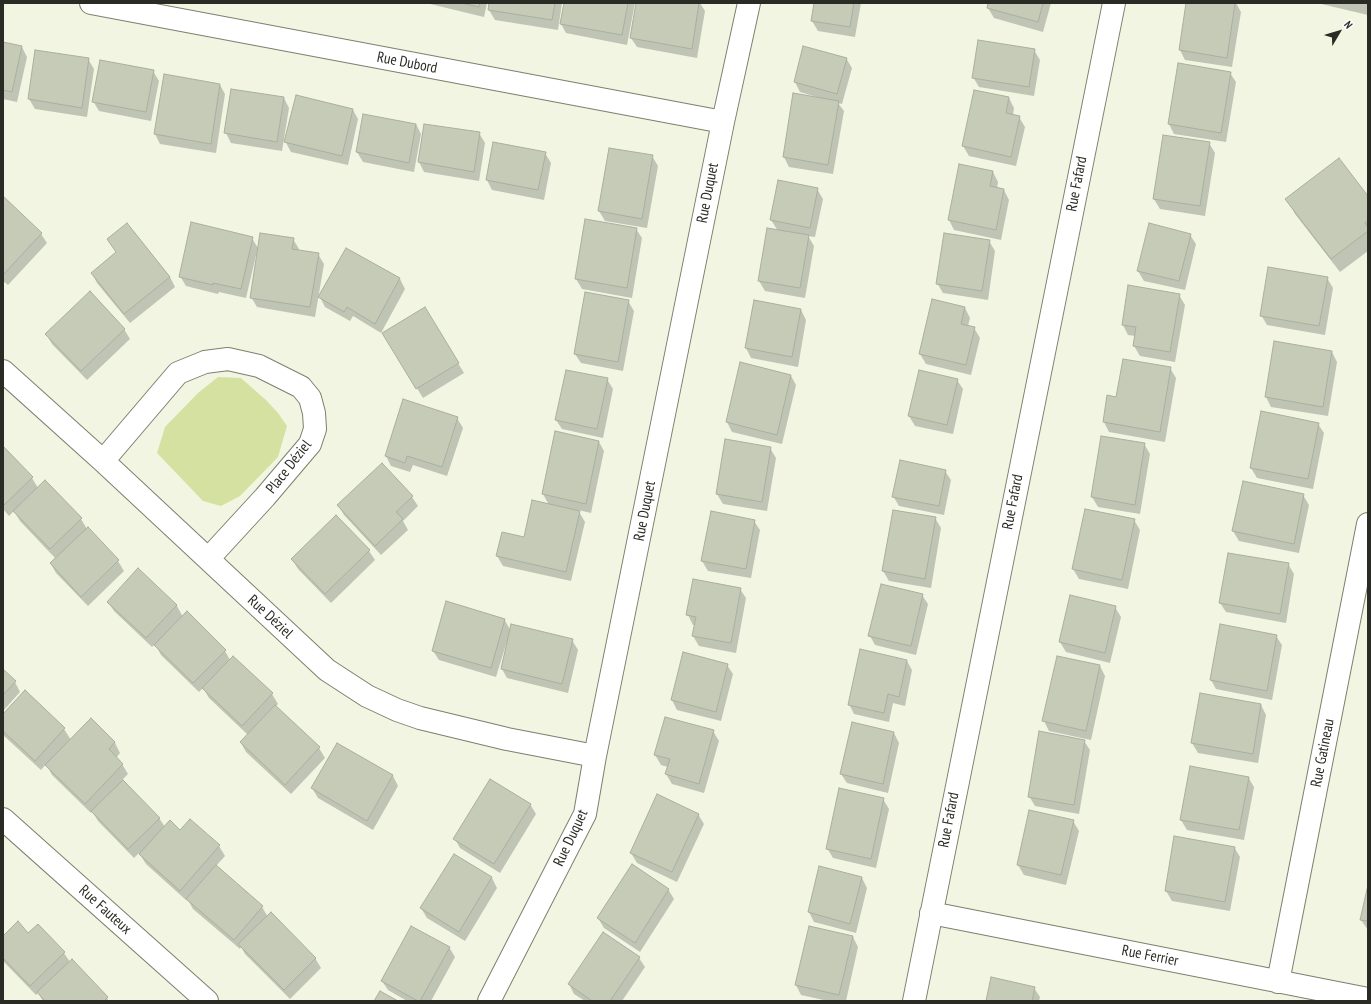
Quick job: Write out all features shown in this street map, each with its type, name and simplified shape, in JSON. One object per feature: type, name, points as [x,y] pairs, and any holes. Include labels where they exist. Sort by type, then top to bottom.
[{"type":"street","name":"Rue Dubord","points":[[92,3],[723,122]]},
{"type":"street","name":"Rue Duquet","points":[[489,1001],[585,814],[595,756],[723,122],[749,3]]},
{"type":"street","name":"Rue Fafard","points":[[914,1001],[1114,3]]},
{"type":"street","name":"Place Déziel","points":[[103,461],[178,374],[205,362],[228,359],[259,366],[301,387],[310,398],[314,413],[315,429],[310,444],[265,497],[208,559]]},
{"type":"street","name":"Rue Déziel","points":[[3,371],[103,461],[327,670],[367,696],[397,710],[420,718],[507,739],[595,756]]},
{"type":"street","name":"Rue Gatineau","points":[[1278,982],[1368,524]]},
{"type":"street","name":"Rue Fauteux","points":[[3,819],[207,1001]]},
{"type":"street","name":"Rue Ferrier","points":[[932,913],[1368,999]]},
{"type":"green space","points":[[218,377],[241,378],[267,401],[287,426],[278,457],[240,496],[221,506],[203,501],[157,453],[165,427],[198,393]]},
{"type":"building","points":[[461,3],[480,3],[479,7]]},
{"type":"building","points":[[489,3],[555,3],[552,20],[488,10]]},
{"type":"building","points":[[564,3],[628,3],[622,35],[560,24]]},
{"type":"building","points":[[636,3],[699,3],[692,49],[630,38]]},
{"type":"building","points":[[814,3],[854,3],[850,27],[811,21]]},
{"type":"building","points":[[988,3],[1043,3],[1038,22],[987,8]]},
{"type":"building","points":[[1186,3],[1235,3],[1227,58],[1179,50]]},
{"type":"building","points":[[978,40],[1035,49],[1029,87],[972,78]]},
{"type":"building","points":[[3,42],[22,46],[12,92],[3,90]]},
{"type":"building","points":[[803,46],[847,58],[837,94],[794,82]]},
{"type":"building","points":[[35,50],[89,58],[82,108],[28,99]]},
{"type":"building","points":[[100,60],[154,70],[146,112],[92,102]]},
{"type":"building","points":[[1178,63],[1231,72],[1221,133],[1168,124]]},
{"type":"building","points":[[164,74],[220,84],[211,144],[154,134]]},
{"type":"building","points":[[231,89],[284,97],[277,142],[224,133]]},
{"type":"building","points":[[974,90],[1009,97],[1006,113],[1020,116],[1011,157],[962,146]]},
{"type":"building","points":[[793,93],[839,101],[828,165],[783,157]]},
{"type":"building","points":[[296,95],[353,109],[342,156],[284,142]]},
{"type":"building","points":[[363,114],[416,124],[409,163],[356,152]]},
{"type":"building","points":[[424,124],[480,132],[474,172],[418,162]]},
{"type":"building","points":[[1163,135],[1210,142],[1200,206],[1153,199]]},
{"type":"building","points":[[493,142],[546,152],[538,190],[486,180]]},
{"type":"building","points":[[609,148],[653,155],[642,219],[598,211]]},
{"type":"building","points":[[1339,158],[1368,196],[1368,221],[1365,223],[1368,227],[1368,231],[1331,259],[1285,199]]},
{"type":"building","points":[[959,164],[993,171],[990,186],[1004,189],[996,230],[948,220]]},
{"type":"building","points":[[778,180],[818,188],[810,228],[770,220]]},
{"type":"building","points":[[3,196],[42,233],[3,275]]},
{"type":"building","points":[[585,219],[637,228],[627,288],[575,279]]},
{"type":"building","points":[[191,222],[253,237],[241,289],[213,283],[213,285],[179,277]]},
{"type":"building","points":[[127,223],[170,277],[124,314],[91,273],[116,252],[107,239]]},
{"type":"building","points":[[1149,223],[1191,234],[1179,281],[1137,271]]},
{"type":"building","points":[[767,228],[809,235],[800,288],[758,281]]},
{"type":"building","points":[[260,233],[294,238],[292,249],[319,253],[310,307],[250,298]]},
{"type":"building","points":[[944,233],[990,240],[982,291],[936,284]]},
{"type":"building","points":[[346,248],[400,278],[375,324],[347,307],[344,312],[318,297]]},
{"type":"building","points":[[1268,267],[1328,277],[1319,326],[1260,316]]},
{"type":"building","points":[[1128,285],[1180,294],[1170,352],[1133,346],[1136,327],[1122,325]]},
{"type":"building","points":[[90,291],[125,329],[81,371],[45,334]]},
{"type":"building","points":[[585,292],[629,300],[618,362],[574,354]]},
{"type":"building","points":[[932,299],[965,307],[961,324],[975,327],[966,365],[919,354]]},
{"type":"building","points":[[754,300],[801,309],[792,357],[745,348]]},
{"type":"building","points":[[425,307],[459,363],[416,389],[382,333]]},
{"type":"building","points":[[1274,341],[1332,351],[1323,407],[1265,397]]},
{"type":"building","points":[[1123,359],[1171,367],[1160,432],[1103,422],[1107,395],[1116,397]]},
{"type":"building","points":[[740,362],[791,375],[777,435],[726,422]]},
{"type":"building","points":[[566,370],[608,378],[597,429],[555,420]]},
{"type":"building","points":[[919,370],[958,379],[947,425],[908,416]]},
{"type":"building","points":[[403,399],[458,417],[442,467],[407,456],[405,463],[385,456]]},
{"type":"building","points":[[1261,411],[1319,423],[1308,479],[1250,468]]},
{"type":"building","points":[[555,431],[599,441],[586,504],[542,494]]},
{"type":"building","points":[[1101,436],[1145,443],[1135,505],[1091,497]]},
{"type":"building","points":[[725,439],[771,447],[762,502],[716,494]]},
{"type":"building","points":[[3,446],[33,477],[3,506]]},
{"type":"building","points":[[900,460],[946,470],[939,506],[892,497]]},
{"type":"building","points":[[382,463],[413,496],[396,512],[403,519],[375,546],[337,505]]},
{"type":"building","points":[[45,480],[82,518],[50,549],[13,511]]},
{"type":"building","points":[[1243,481],[1304,494],[1294,544],[1232,531]]},
{"type":"building","points":[[532,500],[580,511],[566,572],[496,556],[502,532],[524,537]]},
{"type":"building","points":[[1085,509],[1135,519],[1122,580],[1072,569]]},
{"type":"building","points":[[893,510],[936,517],[925,579],[882,571]]},
{"type":"building","points":[[711,511],[755,520],[746,569],[701,561]]},
{"type":"building","points":[[336,515],[370,550],[325,594],[291,559]]},
{"type":"building","points":[[88,527],[119,560],[81,597],[50,563]]},
{"type":"building","points":[[1228,553],[1289,563],[1280,614],[1219,603]]},
{"type":"building","points":[[138,568],[177,605],[146,638],[107,602]]},
{"type":"building","points":[[693,579],[741,588],[731,643],[692,636],[696,617],[686,615]]},
{"type":"building","points":[[881,584],[923,594],[911,646],[868,636]]},
{"type":"building","points":[[1070,595],[1116,606],[1105,653],[1059,642]]},
{"type":"building","points":[[446,601],[505,619],[491,668],[432,651]]},
{"type":"building","points":[[187,611],[226,650],[193,683],[154,645]]},
{"type":"building","points":[[511,624],[573,639],[562,684],[501,669]]},
{"type":"building","points":[[1220,624],[1277,635],[1267,691],[1210,680]]},
{"type":"building","points":[[860,649],[907,660],[899,697],[888,694],[884,713],[848,705]]},
{"type":"building","points":[[683,652],[728,664],[716,712],[671,700]]},
{"type":"building","points":[[233,656],[273,693],[242,726],[202,688]]},
{"type":"building","points":[[1057,656],[1100,665],[1086,731],[1042,721]]},
{"type":"building","points":[[3,669],[16,681],[3,695]]},
{"type":"building","points":[[25,690],[65,728],[35,761],[3,731],[3,714]]},
{"type":"building","points":[[1200,693],[1261,704],[1253,754],[1191,743]]},
{"type":"building","points":[[275,705],[320,747],[285,785],[240,742]]},
{"type":"building","points":[[665,717],[714,730],[699,784],[665,774],[670,759],[654,755]]},
{"type":"building","points":[[91,718],[115,742],[109,749],[123,764],[85,804],[45,765]]},
{"type":"building","points":[[852,722],[894,732],[883,784],[840,774]]},
{"type":"building","points":[[1039,731],[1085,740],[1074,805],[1028,797]]},
{"type":"building","points":[[337,743],[393,775],[367,821],[311,788]]},
{"type":"building","points":[[1190,766],[1249,777],[1239,830],[1180,820]]},
{"type":"building","points":[[490,779],[531,804],[494,864],[453,839]]},
{"type":"building","points":[[123,780],[160,818],[128,849],[91,811]]},
{"type":"building","points":[[839,788],[884,798],[871,859],[826,849]]},
{"type":"building","points":[[657,794],[699,814],[672,872],[630,853]]},
{"type":"building","points":[[1029,810],[1074,820],[1061,875],[1017,865]]},
{"type":"building","points":[[190,819],[220,845],[180,891],[139,854],[170,820],[180,830]]},
{"type":"building","points":[[1174,836],[1235,847],[1225,902],[1165,891]]},
{"type":"building","points":[[454,854],[492,877],[459,932],[420,908]]},
{"type":"building","points":[[632,864],[669,889],[635,943],[597,918]]},
{"type":"building","points":[[216,865],[263,906],[234,940],[186,899]]},
{"type":"building","points":[[819,866],[862,877],[850,924],[808,912]]},
{"type":"building","points":[[1368,885],[1368,921],[1360,920]]},
{"type":"building","points":[[271,912],[316,958],[284,990],[238,944]]},
{"type":"building","points":[[18,921],[28,933],[38,924],[65,952],[30,986],[3,958],[3,936]]},
{"type":"building","points":[[411,926],[450,947],[420,1001],[381,981]]},
{"type":"building","points":[[809,926],[853,936],[839,995],[795,985]]},
{"type":"building","points":[[603,932],[640,957],[610,1001],[592,1001],[568,984]]},
{"type":"building","points":[[72,959],[108,997],[104,1001],[45,1001],[37,992]]},
{"type":"building","points":[[991,977],[1035,987],[1032,1001],[986,1001]]},
{"type":"building","points":[[380,991],[398,1001],[374,1001]]}]
